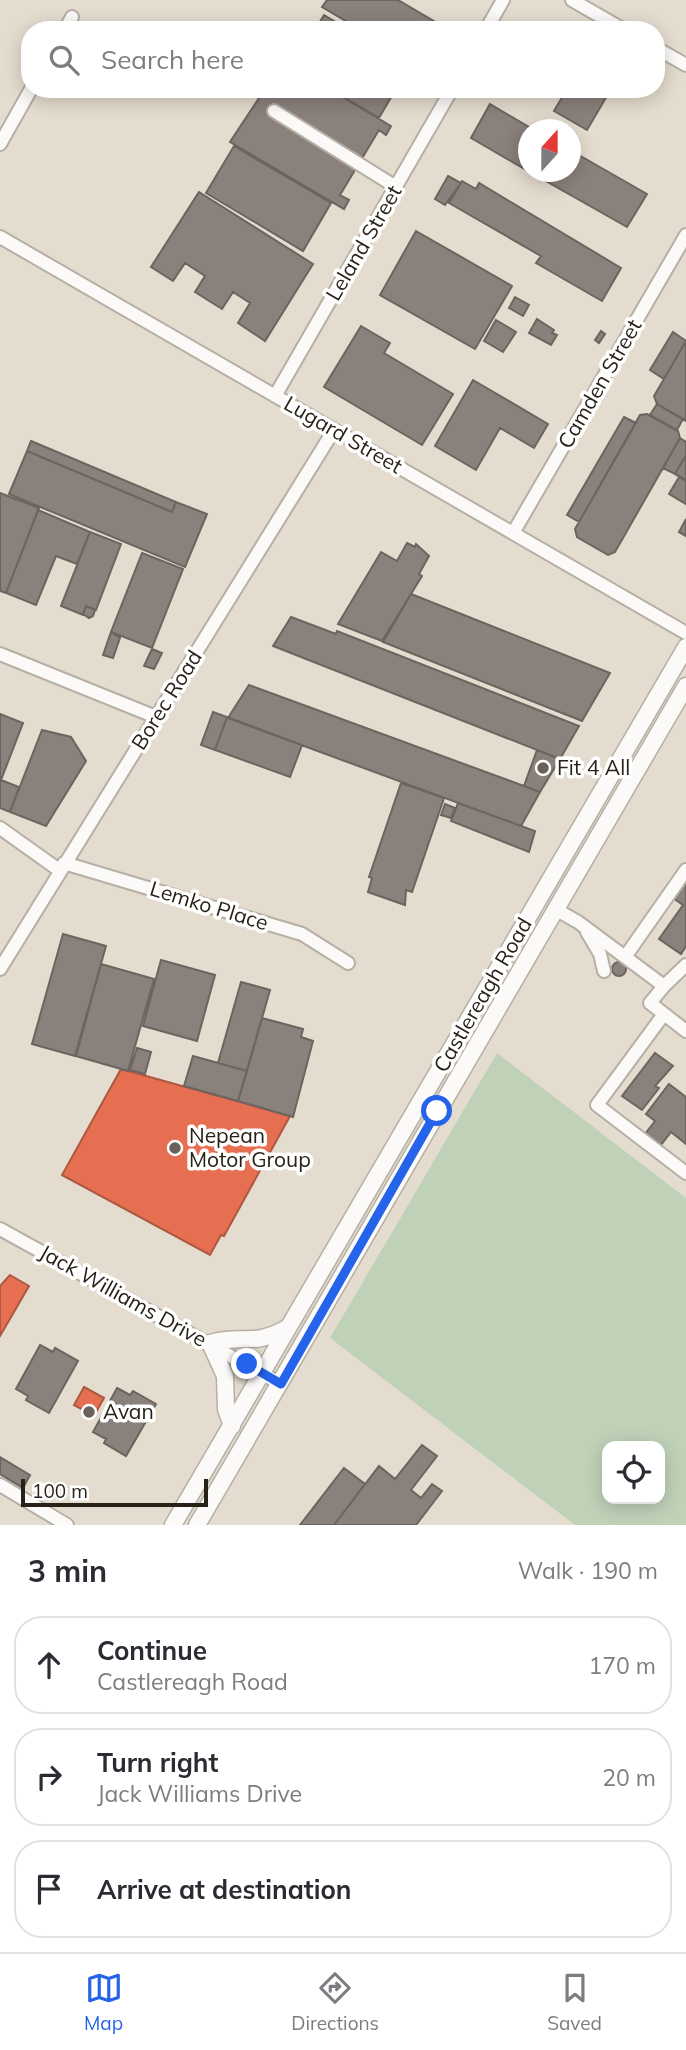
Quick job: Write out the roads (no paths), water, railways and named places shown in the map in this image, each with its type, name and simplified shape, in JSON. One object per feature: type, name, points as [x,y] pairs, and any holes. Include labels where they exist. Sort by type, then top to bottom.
[{"type":"main road","name":"Castlereagh Road","points":[[173,1525],[686,647]]},
{"type":"main road","name":"Castlereagh Road","points":[[197,1525],[686,686]]},
{"type":"main road","points":[[232,1426],[226,1409],[225,1376],[210,1343],[230,1337],[258,1341],[289,1326]]},
{"type":"street","points":[[491,21],[503,0]]},
{"type":"street","points":[[572,0],[608,21]]},
{"type":"street","points":[[70,21],[72,17]]},
{"type":"street","points":[[665,53],[686,65]]},
{"type":"street","points":[[0,144],[26,98]]},
{"type":"street","name":"Leland Street","points":[[275,396],[447,98]]},
{"type":"street","points":[[274,111],[396,187]]},
{"type":"street","name":"Camden Street","points":[[513,533],[686,235]]},
{"type":"street","name":"Lugard Street","points":[[0,237],[686,633]]},
{"type":"street","name":"Borec Road","points":[[0,970],[334,430]]},
{"type":"street","points":[[0,654],[156,717]]},
{"type":"street","name":"Lemko Place","points":[[0,828],[62,866],[302,934],[348,963]]},
{"type":"street","points":[[625,957],[686,870]]},
{"type":"street","points":[[555,909],[583,926],[664,986]]},
{"type":"street","points":[[583,926],[600,954],[604,971]]},
{"type":"street","points":[[686,965],[650,1003],[686,1031]]},
{"type":"street","points":[[664,1014],[597,1105],[686,1173]]},
{"type":"street","name":"Jack Williams Drive","points":[[0,1229],[281,1384]]},
{"type":"street","points":[[0,1485],[68,1525]]},
{"type":"place","name":"Fit 4 All","points":[[543,768]]},
{"type":"place","name":"Nepean Motor Group","points":[[175,1148]]},
{"type":"place","name":"Avan","points":[[89,1412]]}]
